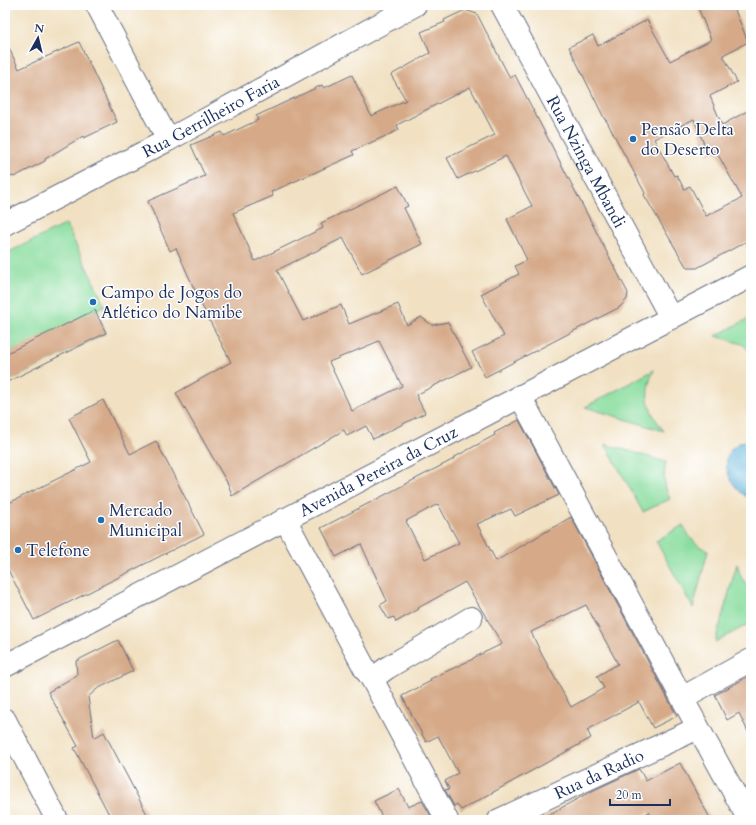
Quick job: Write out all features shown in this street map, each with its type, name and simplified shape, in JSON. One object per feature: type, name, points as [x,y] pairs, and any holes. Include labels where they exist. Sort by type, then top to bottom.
[{"type":"street","points":[[96,5],[168,140]]},
{"type":"street","name":"Rua Gerrilheiro Faria","points":[[5,224],[168,140],[415,5]]},
{"type":"street","name":"Rua Nzinga Mbandi","points":[[502,5],[671,318]]},
{"type":"street","name":"Avenida Pereira da Cruz","points":[[5,666],[751,276]]},
{"type":"street","points":[[520,396],[698,728],[748,814]]},
{"type":"street","points":[[285,520],[447,820]]},
{"type":"street","points":[[372,679],[387,668],[471,618]]},
{"type":"street","points":[[682,698],[751,660]]},
{"type":"street","points":[[5,720],[57,820]]},
{"type":"street","name":"Rua da Radio","points":[[499,820],[698,728]]},
{"type":"green space","points":[[66,224],[105,306],[95,310],[106,333],[5,383],[5,254]]},
{"type":"green space","points":[[751,317],[751,352],[742,344],[716,336]]},
{"type":"green space","points":[[654,370],[648,388],[648,402],[654,416],[664,431],[585,407]]},
{"type":"green space","points":[[605,444],[666,462],[665,481],[666,490],[670,499],[643,512]]},
{"type":"green space","points":[[683,525],[693,541],[708,551],[693,608],[656,541]]},
{"type":"green space","points":[[737,564],[741,577],[751,591],[751,623],[715,642]]},
{"type":"water","points":[[744,441],[751,441],[751,499],[736,487],[727,470],[729,453],[734,446]]},
{"type":"building","points":[[697,5],[733,5],[748,42],[723,55],[737,82],[710,96],[722,125],[751,109],[751,239],[697,268],[687,268],[644,195],[645,193],[605,120],[569,47],[593,35],[598,46],[647,20],[670,61],[711,40]],"holes":[[[694,119],[708,154],[716,151],[742,198],[706,216],[690,186],[684,189],[677,175],[674,176],[654,139]]]},
{"type":"building","points":[[465,10],[477,14],[510,78],[515,75],[628,293],[627,299],[620,307],[485,377],[472,352],[504,336],[481,294],[519,274],[515,266],[527,260],[507,219],[532,206],[506,156],[458,179],[447,158],[495,135],[470,87],[397,125],[399,130],[352,151],[354,155],[271,192],[273,196],[233,213],[255,261],[323,228],[321,223],[398,186],[408,206],[404,208],[422,244],[362,274],[343,238],[277,270],[303,321],[341,305],[349,324],[398,304],[407,325],[421,317],[432,325],[448,322],[471,367],[416,395],[425,413],[373,439],[366,426],[347,436],[344,430],[232,496],[229,486],[176,393],[231,362],[200,302],[176,248],[170,251],[148,201],[205,176],[191,145],[222,132],[224,136],[258,120],[256,116],[322,85],[324,88],[352,75],[371,116],[406,100],[391,75],[430,53],[421,32],[445,22],[444,20]],"holes":[[[379,341],[402,386],[352,411],[329,362]]]},
{"type":"building","points":[[5,40],[19,69],[79,42],[117,122],[84,138],[83,136],[45,159],[45,161],[14,177],[5,179]]},
{"type":"building","points":[[95,310],[106,333],[5,383],[5,354]]},
{"type":"building","name":"Mercado Municipal","points":[[103,400],[130,454],[156,441],[204,534],[34,620],[5,564],[5,505],[91,462],[69,418]]},
{"type":"building","points":[[519,420],[559,495],[515,516],[511,509],[477,524],[496,561],[571,517],[677,716],[653,728],[639,702],[587,730],[591,738],[461,810],[457,804],[454,806],[445,790],[449,789],[445,781],[458,773],[438,736],[426,742],[402,696],[431,681],[430,679],[502,644],[465,582],[396,622],[394,617],[388,619],[380,605],[387,601],[361,544],[336,557],[321,528],[454,459],[453,458],[495,435],[494,433]],"holes":[[[438,504],[459,543],[425,559],[406,521]],[[586,605],[618,664],[597,676],[604,688],[571,707],[531,632]]]},
{"type":"building","points":[[118,640],[133,671],[97,689],[88,697],[94,738],[104,732],[150,820],[112,820],[74,748],[78,746],[48,692],[77,675],[76,661]]},
{"type":"building","points":[[751,675],[751,738],[739,713],[727,720],[715,695]]},
{"type":"building","points":[[680,763],[711,820],[653,820],[649,812],[636,820],[539,820],[590,792],[639,769],[646,781]]},
{"type":"building","points":[[399,789],[408,807],[422,801],[431,816],[422,820],[380,820],[383,819],[374,801]]},
{"type":"place","name":"Pensão Delta do Deserto","points":[[633,139]]},
{"type":"place","name":"Campo de Jogos do Atlético do Namibe","points":[[93,302]]},
{"type":"place","name":"Mercado Municipal","points":[[101,520]]},
{"type":"place","name":"Telefone","points":[[18,550]]}]
